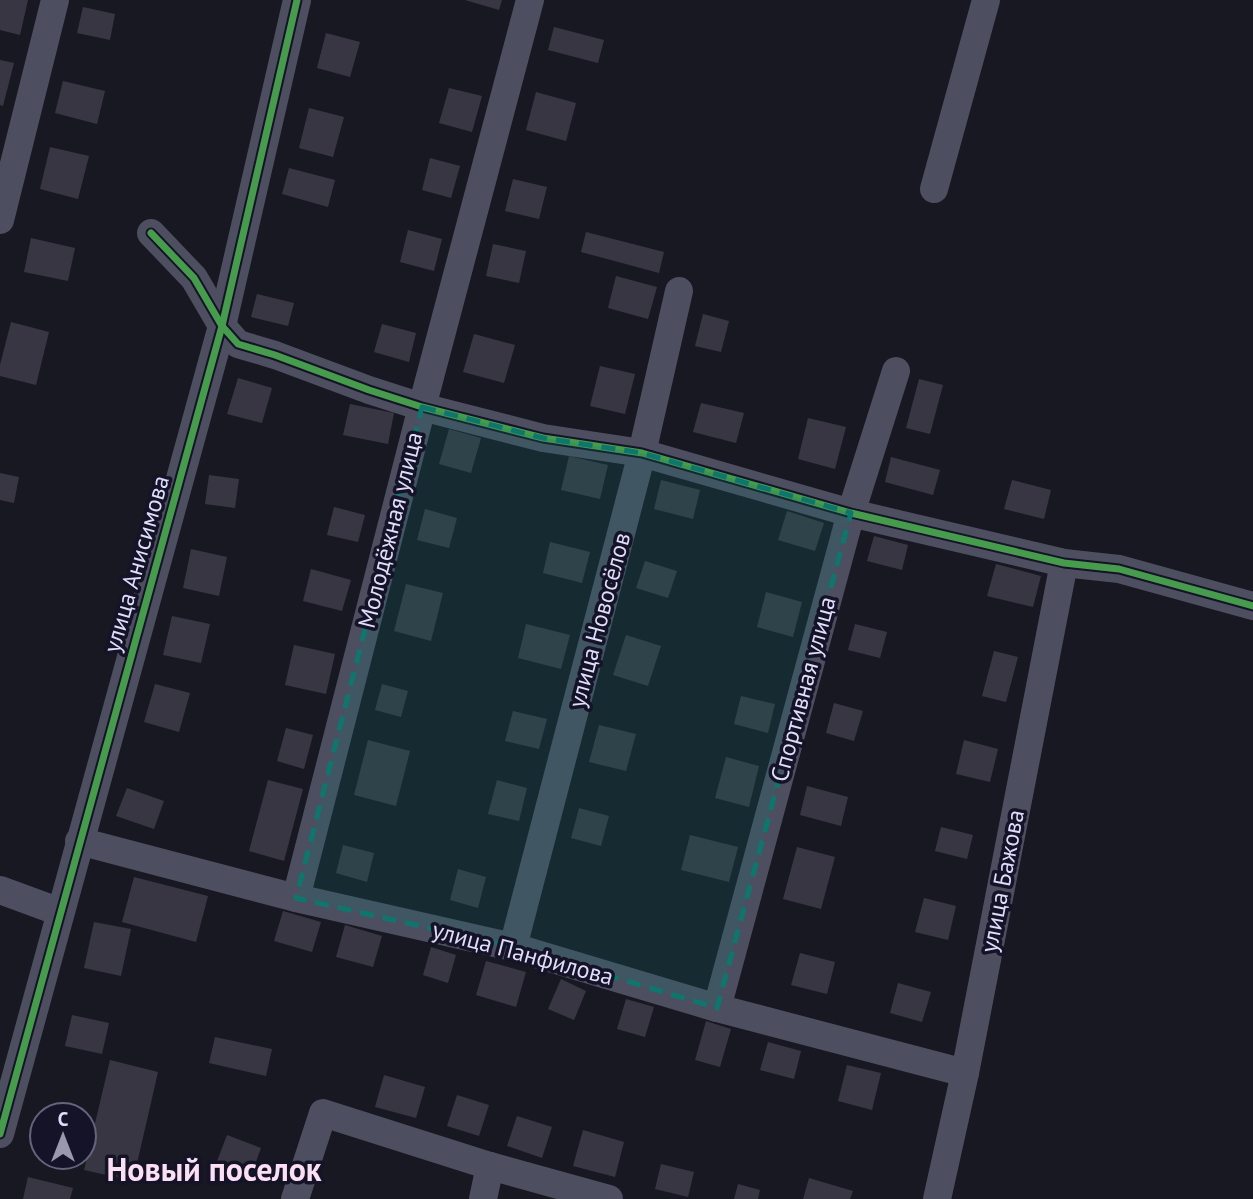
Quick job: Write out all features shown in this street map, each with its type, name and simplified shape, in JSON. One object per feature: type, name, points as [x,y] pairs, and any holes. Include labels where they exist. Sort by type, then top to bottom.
[{"type":"street","points":[[0,216],[55,0]]},
{"type":"street","name":"улица Анисимова","points":[[0,1134],[222,326],[297,0]]},
{"type":"street","name":"Молодёжная улица","points":[[296,898],[530,0]]},
{"type":"street","points":[[934,188],[986,0]]},
{"type":"street","points":[[151,233],[194,278],[222,326],[237,344],[422,407],[543,438],[642,453],[851,513],[1064,563],[1119,569],[1253,606]]},
{"type":"street","name":"улица Новосёлов","points":[[513,947],[642,453],[679,291]]},
{"type":"street","name":"Спортивная улица","points":[[717,1008],[851,513],[896,371]]},
{"type":"street","name":"улица Бажова","points":[[937,1199],[965,1073],[1064,563]]},
{"type":"street","name":"улица Панфилова","points":[[79,841],[296,898],[513,947],[717,1008],[965,1073]]},
{"type":"street","points":[[0,890],[60,912]]},
{"type":"street","points":[[295,1199],[323,1113],[490,1166],[609,1199]]},
{"type":"street","points":[[483,1199],[490,1166]]},
{"type":"highlighted area","points":[[422,407],[543,438],[642,453],[851,513],[717,1008],[513,947],[296,898]]},
{"type":"building","points":[[0,0],[28,0],[20,35],[0,30]]},
{"type":"building","points":[[465,0],[502,0],[499,10]]},
{"type":"building","points":[[83,7],[115,14],[110,40],[77,33]]},
{"type":"building","points":[[554,27],[604,40],[598,63],[548,50]]},
{"type":"building","points":[[326,33],[360,42],[350,77],[317,68]]},
{"type":"building","points":[[0,60],[14,63],[3,106],[0,105]]},
{"type":"building","points":[[63,81],[105,91],[97,124],[55,113]]},
{"type":"building","points":[[449,88],[482,96],[472,132],[439,123]]},
{"type":"building","points":[[536,92],[576,103],[566,141],[526,130]]},
{"type":"building","points":[[309,108],[344,117],[333,157],[299,148]]},
{"type":"building","points":[[50,147],[89,156],[78,199],[40,189]]},
{"type":"building","points":[[430,158],[460,166],[451,198],[422,190]]},
{"type":"building","points":[[289,168],[335,180],[328,207],[282,194]]},
{"type":"building","points":[[513,179],[547,187],[539,219],[505,211]]},
{"type":"building","points":[[408,230],[442,239],[434,271],[400,262]]},
{"type":"building","points":[[586,232],[664,252],[659,273],[581,252]]},
{"type":"building","points":[[31,238],[75,248],[68,281],[24,272]]},
{"type":"building","points":[[493,244],[526,251],[519,283],[486,276]]},
{"type":"building","points":[[616,276],[657,287],[648,319],[608,308]]},
{"type":"building","points":[[257,294],[294,303],[288,326],[251,317]]},
{"type":"building","points":[[703,314],[729,321],[721,352],[695,346]]},
{"type":"building","points":[[11,322],[49,332],[36,385],[0,376],[0,365]]},
{"type":"building","points":[[382,324],[416,333],[409,362],[374,352]]},
{"type":"building","points":[[474,334],[515,345],[504,383],[463,372]]},
{"type":"building","points":[[600,366],[635,374],[625,414],[590,406]]},
{"type":"building","points":[[238,378],[272,388],[262,423],[227,414]]},
{"type":"building","points":[[919,379],[943,385],[930,434],[906,428]]},
{"type":"building","points":[[701,403],[744,413],[736,443],[693,432]]},
{"type":"building","points":[[350,404],[394,413],[388,444],[343,435]]},
{"type":"building","points":[[808,418],[846,427],[835,469],[798,459]]},
{"type":"building","points":[[449,429],[481,438],[471,473],[439,464]]},
{"type":"building","points":[[569,456],[608,465],[600,499],[561,490]]},
{"type":"building","points":[[891,457],[940,470],[933,495],[885,482]]},
{"type":"building","points":[[0,473],[19,477],[14,503],[0,500]]},
{"type":"building","points":[[209,475],[239,479],[235,508],[205,504]]},
{"type":"building","points":[[661,480],[700,490],[693,519],[654,509]]},
{"type":"building","points":[[1012,480],[1051,490],[1044,519],[1004,509]]},
{"type":"building","points":[[334,507],[365,515],[358,542],[327,535]]},
{"type":"building","points":[[425,509],[457,518],[449,548],[417,540]]},
{"type":"building","points":[[787,511],[824,523],[815,551],[778,540]]},
{"type":"building","points":[[874,536],[908,545],[902,570],[867,561]]},
{"type":"building","points":[[550,542],[590,552],[582,583],[543,573]]},
{"type":"building","points":[[191,549],[227,557],[219,596],[183,588]]},
{"type":"building","points":[[645,561],[677,571],[668,598],[636,588]]},
{"type":"building","points":[[996,564],[1041,576],[1033,607],[987,596]]},
{"type":"building","points":[[311,569],[351,580],[342,611],[303,601]]},
{"type":"building","points":[[406,584],[443,593],[431,641],[394,631]]},
{"type":"building","points":[[766,592],[802,602],[793,637],[757,627]]},
{"type":"building","points":[[172,616],[210,624],[201,663],[163,655]]},
{"type":"building","points":[[526,624],[570,635],[561,669],[518,658]]},
{"type":"building","points":[[855,624],[887,632],[880,658],[848,650]]},
{"type":"building","points":[[626,635],[661,646],[648,686],[613,675]]},
{"type":"building","points":[[294,645],[335,654],[326,694],[285,685]]},
{"type":"building","points":[[994,651],[1018,657],[1006,702],[982,696]]},
{"type":"building","points":[[155,684],[190,693],[179,732],[144,722]]},
{"type":"building","points":[[382,684],[408,691],[401,717],[375,710]]},
{"type":"building","points":[[741,696],[775,704],[768,733],[734,724]]},
{"type":"building","points":[[834,703],[863,711],[854,741],[826,733]]},
{"type":"building","points":[[513,711],[547,719],[539,749],[505,741]]},
{"type":"building","points":[[599,725],[636,734],[626,771],[589,762]]},
{"type":"building","points":[[286,728],[313,735],[304,769],[277,761]]},
{"type":"building","points":[[368,740],[410,751],[396,806],[354,795]]},
{"type":"building","points":[[964,740],[998,749],[990,782],[956,774]]},
{"type":"building","points":[[726,757],[759,766],[749,807],[715,798]]},
{"type":"building","points":[[268,780],[303,789],[284,861],[249,851]]},
{"type":"building","points":[[497,780],[527,788],[519,821],[488,814]]},
{"type":"building","points":[[807,786],[848,797],[841,826],[800,815]]},
{"type":"building","points":[[127,788],[164,801],[154,829],[116,816]]},
{"type":"building","points":[[579,808],[609,816],[601,846],[571,838]]},
{"type":"building","points":[[941,827],[973,835],[967,859],[935,851]]},
{"type":"building","points":[[690,835],[738,847],[729,882],[681,870]]},
{"type":"building","points":[[343,845],[374,853],[367,882],[336,873]]},
{"type":"building","points":[[797,847],[835,857],[821,909],[783,899]]},
{"type":"building","points":[[458,869],[486,877],[478,908],[450,900]]},
{"type":"building","points":[[134,877],[208,896],[196,942],[122,922]]},
{"type":"building","points":[[924,898],[956,906],[948,940],[915,932]]},
{"type":"building","points":[[283,911],[321,922],[312,952],[274,941]]},
{"type":"building","points":[[94,922],[131,929],[121,976],[84,968]]},
{"type":"building","points":[[345,925],[382,936],[373,967],[336,957]]},
{"type":"building","points":[[431,947],[456,955],[448,983],[423,975]]},
{"type":"building","points":[[800,953],[835,962],[827,994],[791,985]]},
{"type":"building","points":[[486,961],[526,972],[516,1007],[476,995]]},
{"type":"building","points":[[561,979],[586,991],[574,1020],[548,1009]]},
{"type":"building","points":[[898,983],[931,992],[922,1022],[890,1013]]},
{"type":"building","points":[[626,999],[654,1007],[645,1037],[617,1029]]},
{"type":"building","points":[[72,1015],[109,1023],[102,1054],[65,1046]]},
{"type":"building","points":[[706,1021],[731,1029],[720,1067],[695,1060]]},
{"type":"building","points":[[215,1037],[272,1049],[266,1076],[209,1063]]},
{"type":"building","points":[[768,1042],[801,1051],[794,1079],[760,1070]]},
{"type":"building","points":[[110,1060],[158,1072],[133,1181],[88,1171],[98,1171],[98,1111]]},
{"type":"building","points":[[847,1065],[881,1073],[872,1110],[838,1101]]},
{"type":"building","points":[[384,1075],[425,1087],[416,1118],[375,1107]]},
{"type":"building","points":[[457,1095],[489,1105],[479,1136],[447,1126]]},
{"type":"building","points":[[517,1116],[552,1127],[542,1158],[507,1146]]},
{"type":"building","points":[[583,1130],[624,1142],[615,1177],[573,1166]]},
{"type":"building","points":[[227,1135],[261,1148],[249,1181],[214,1169]]},
{"type":"building","points":[[661,1164],[694,1172],[688,1197],[655,1189]]},
{"type":"building","points":[[28,1177],[73,1188],[70,1199],[23,1199]]},
{"type":"building","points":[[809,1178],[853,1191],[850,1199],[803,1199]]},
{"type":"building","points":[[738,1184],[760,1190],[758,1199],[734,1199]]},
{"type":"cycle path","points":[[0,1134],[222,326],[297,0]]},
{"type":"cycle path","points":[[151,233],[194,278],[222,326],[238,344],[369,390],[422,407],[543,438],[642,453],[851,513],[1064,563],[1119,569],[1253,606]]},
{"type":"district","name":"Новый поселок","points":[[214,1169]]}]
